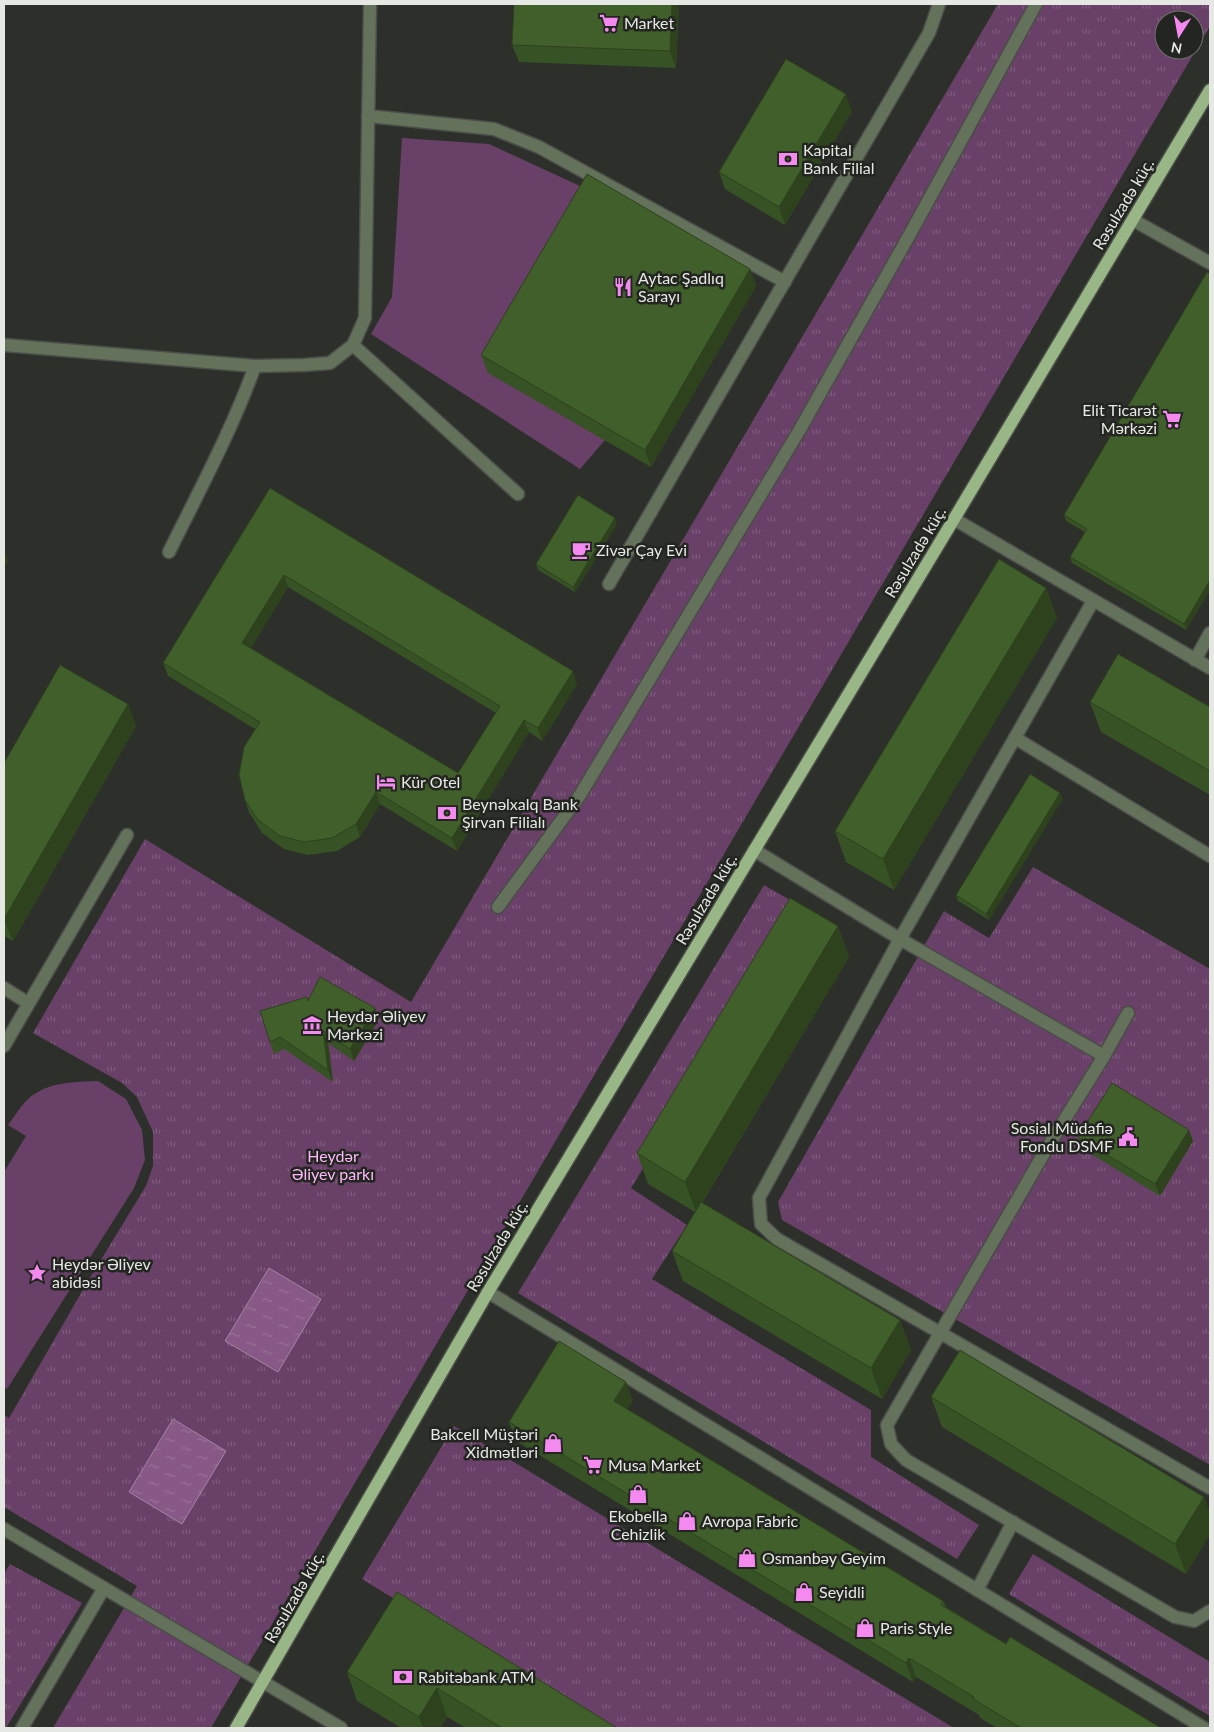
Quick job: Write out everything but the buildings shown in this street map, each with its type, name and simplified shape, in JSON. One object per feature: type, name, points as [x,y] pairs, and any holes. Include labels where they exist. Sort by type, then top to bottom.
[{"type":"main road","name":"Rəsulzadə küç.","points":[[236,1728],[488,1292],[1210,90]]},
{"type":"street","points":[[4,345],[255,366],[330,363],[353,345],[365,318],[370,4]]},
{"type":"street","points":[[609,584],[929,33],[939,4]]},
{"type":"street","points":[[498,907],[580,795],[794,440],[1036,4]]},
{"type":"street","points":[[368,116],[494,129],[538,148],[785,282]]},
{"type":"street","points":[[1133,220],[1210,263]]},
{"type":"street","points":[[353,345],[518,494]]},
{"type":"street","points":[[169,552],[226,436],[243,399],[255,366]]},
{"type":"street","points":[[954,519],[1210,668]]},
{"type":"street","points":[[1093,601],[900,939],[759,1198],[761,1224],[777,1239],[1210,1488]]},
{"type":"street","points":[[1195,660],[1210,633]]},
{"type":"street","points":[[1015,738],[1210,856]]},
{"type":"street","points":[[4,1046],[127,835]]},
{"type":"street","points":[[754,850],[900,939],[1104,1056]]},
{"type":"street","points":[[4,988],[28,1003]]},
{"type":"street","points":[[1128,1013],[1104,1056],[1047,1148],[887,1425],[891,1444],[906,1460],[1175,1617],[1194,1621],[1210,1611]]},
{"type":"street","points":[[488,1292],[1204,1728]]},
{"type":"street","points":[[977,1590],[1014,1522]]},
{"type":"street","points":[[4,1529],[341,1728]]},
{"type":"street","points":[[22,1728],[104,1588]]},
{"type":"green space","name":"Heydər Əliyev parkı","points":[[998,4],[1210,4],[1210,26],[1204,36],[1204,10],[1154,10],[1154,60],[1190,60],[211,1728],[53,1728],[137,1586],[4,1507],[4,1415],[9,1418],[88,1281],[146,1186],[153,1166],[153,1132],[137,1097],[122,1083],[33,1033],[145,839],[411,1002]]},
{"type":"green space","points":[[402,138],[489,144],[593,192],[488,372],[605,440],[580,469],[371,334],[392,297]]},
{"type":"green space","points":[[1033,867],[1210,969],[1210,1465],[782,1220],[778,1202],[944,911],[989,938]]},
{"type":"green space","points":[[764,885],[804,908],[631,1188],[687,1225],[652,1279],[871,1410],[871,1457],[979,1525],[957,1559],[518,1293]]},
{"type":"green space","points":[[98,1081],[126,1099],[142,1130],[145,1160],[134,1188],[7,1389],[4,1387],[4,1172],[26,1136],[8,1125],[19,1109],[34,1094],[60,1084]]},
{"type":"green space","points":[[454,1426],[954,1728],[604,1728],[362,1579]]},
{"type":"green space","points":[[1033,1554],[1210,1662],[1210,1716],[1009,1594]]},
{"type":"green space","points":[[10,1564],[82,1603],[6,1728],[4,1728],[4,1574]]},
{"type":"water","points":[[269,1268],[321,1299],[278,1372],[225,1341]]},
{"type":"water","points":[[173,1419],[226,1451],[182,1524],[129,1492]]},
{"type":"place","name":"Market","points":[[609,23]]},
{"type":"place","name":"Kapital Bank Filial","points":[[788,159]]},
{"type":"place","name":"Aytac Şadlıq Sarayı","points":[[623,287]]},
{"type":"place","name":"Elit Ticarət Mərkəzi","points":[[1172,419]]},
{"type":"place","name":"Zivər Çay Evi","points":[[581,550]]},
{"type":"place","name":"Kür Otel","points":[[386,782]]},
{"type":"place","name":"Beynəlxalq Bank Şirvan Filialı","points":[[447,813]]},
{"type":"place","name":"Heydər Əliyev Mərkəzi","points":[[312,1025]]},
{"type":"place","name":"Sosial Müdafiə Fondu DSMF","points":[[1128,1137]]},
{"type":"place","name":"Heydər Əliyev abidəsi","points":[[37,1273]]},
{"type":"place","name":"Bakcell Müştəri Xidmətləri","points":[[553,1443]]},
{"type":"place","name":"Musa Market","points":[[593,1465]]},
{"type":"place","name":"Ekobella Cehizlik","points":[[638,1494]]},
{"type":"place","name":"Avropa Fabric","points":[[687,1521]]},
{"type":"place","name":"Osmanbəy Geyim","points":[[747,1558]]},
{"type":"place","name":"Seyidli","points":[[804,1592]]},
{"type":"place","name":"Paris Style","points":[[865,1628]]},
{"type":"place","name":"Rabitəbank ATM","points":[[403,1677]]}]
